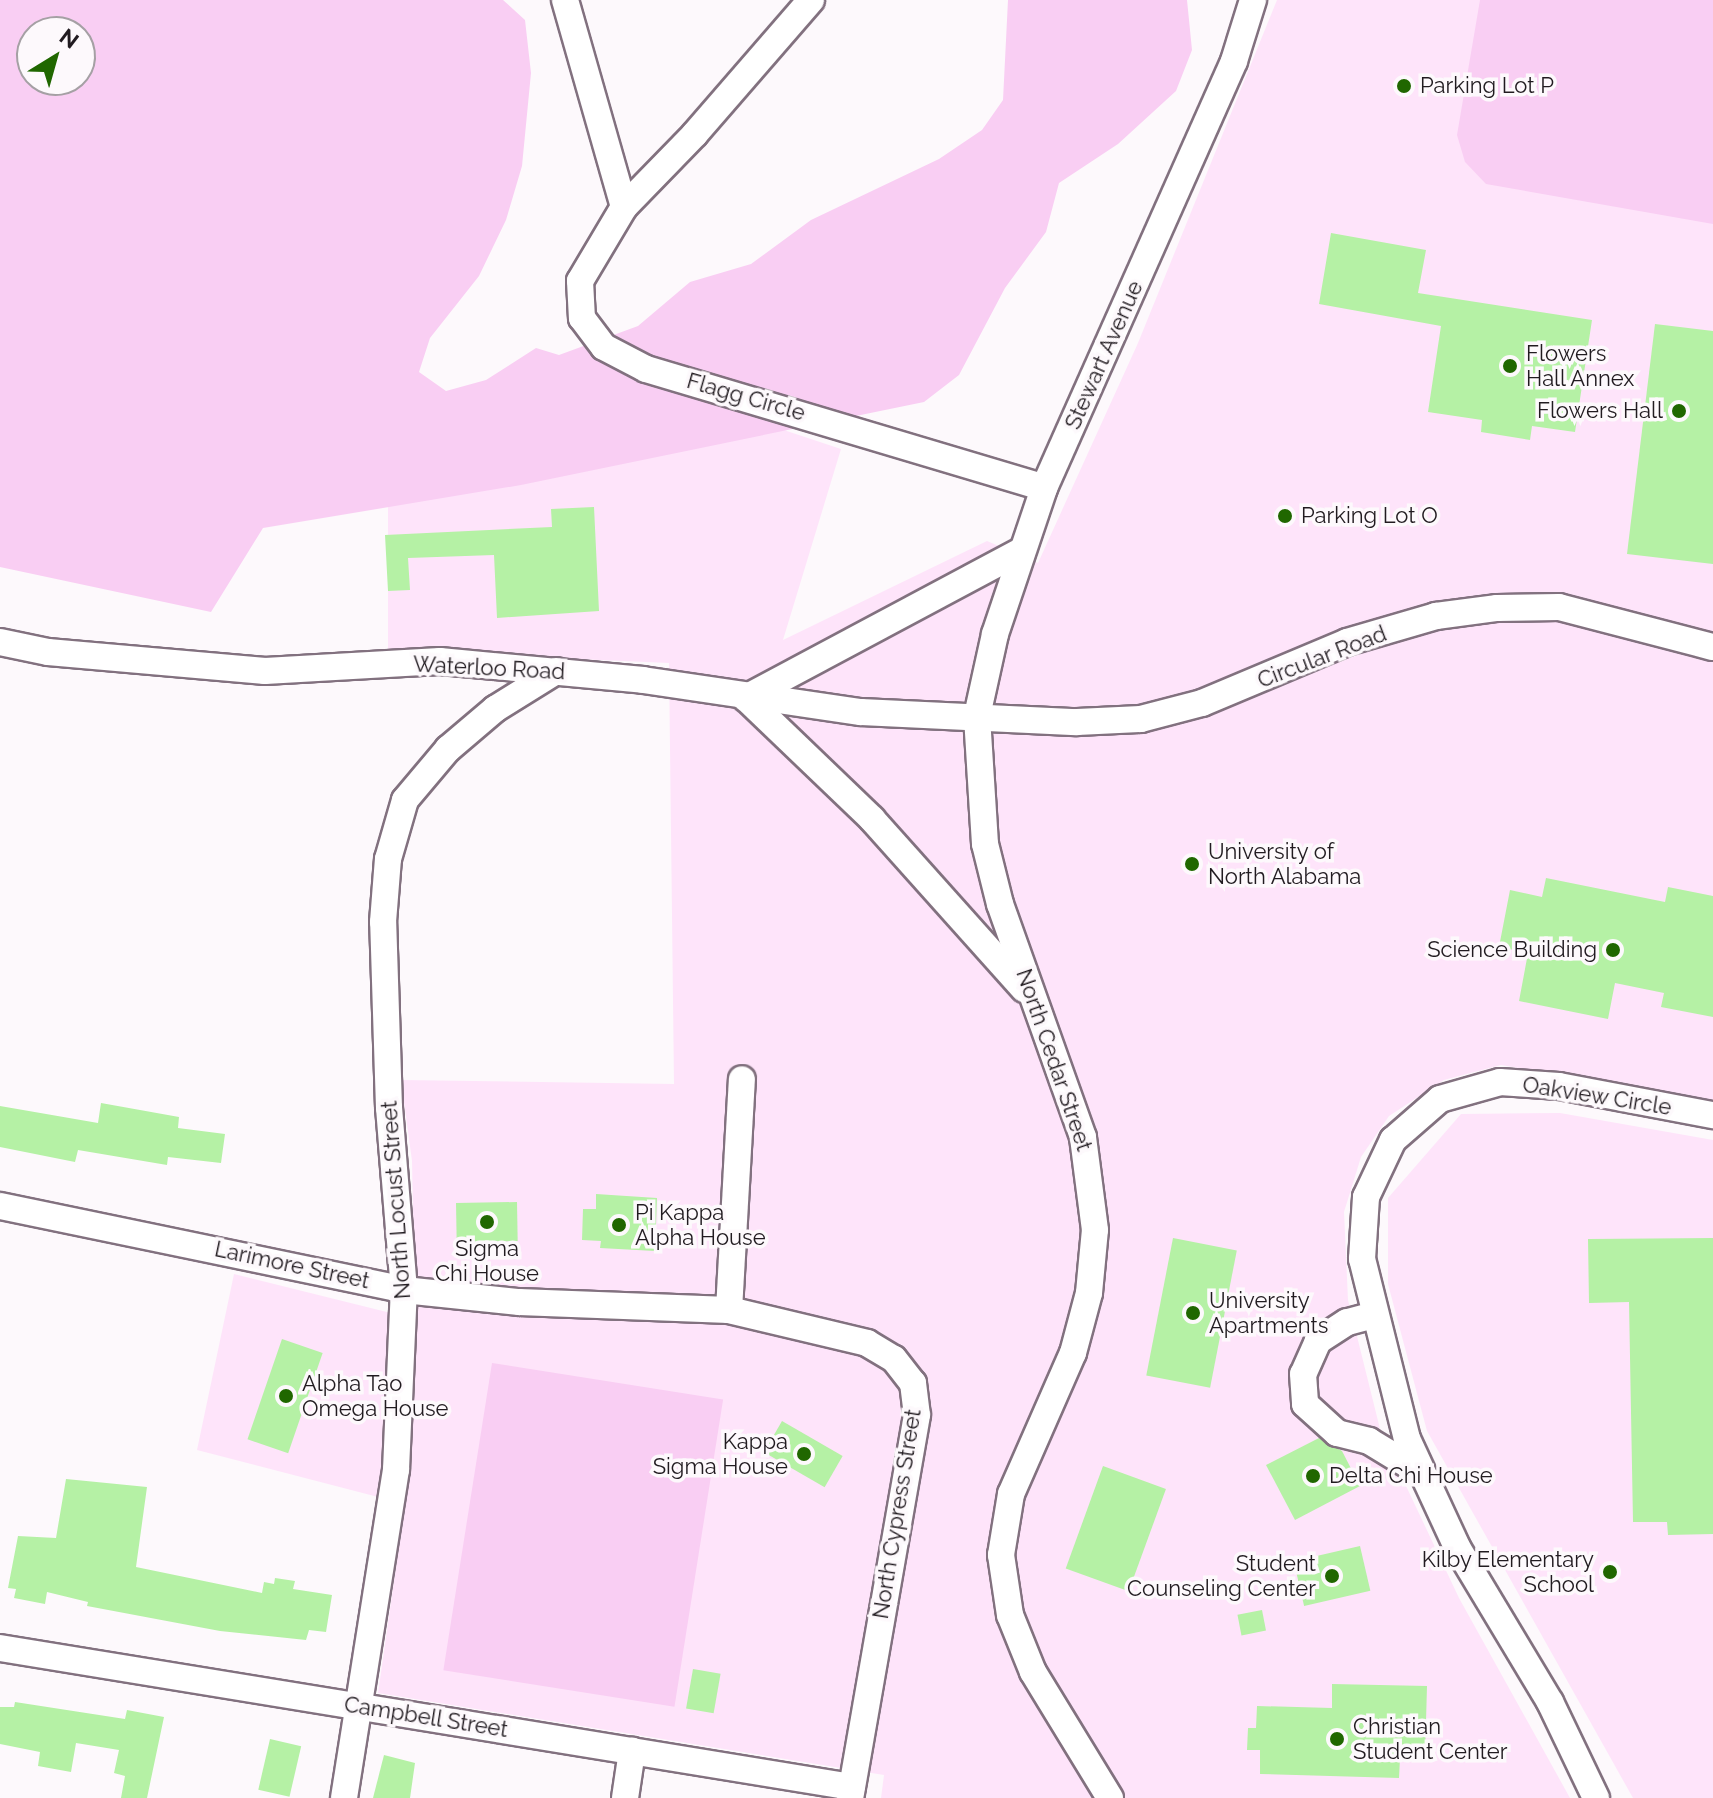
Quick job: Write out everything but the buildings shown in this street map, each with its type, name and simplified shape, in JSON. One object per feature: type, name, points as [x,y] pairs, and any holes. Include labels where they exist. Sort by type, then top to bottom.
[{"type":"street","points":[[565,0],[624,207]]},
{"type":"street","name":"Flagg Circle","points":[[811,0],[695,134],[624,207],[580,281],[582,318],[604,347],[646,369],[1044,488]]},
{"type":"street","name":"Stewart Avenue","points":[[977,716],[1019,552],[1044,488],[1234,61],[1253,0]]},
{"type":"street","points":[[1019,552],[746,698],[872,819],[1033,999]]},
{"type":"street","name":"Circular Road","points":[[977,716],[1077,722],[1141,719],[1202,703],[1347,642],[1436,616],[1497,608],[1559,607],[1713,647]]},
{"type":"street","name":"Waterloo Road","points":[[0,642],[48,652],[265,671],[440,661],[556,671],[861,712],[977,716]]},
{"type":"street","name":"North Locust Street","points":[[344,1798],[396,1470],[404,1290],[389,1108],[383,922],[388,859],[405,800],[448,749],[495,709],[556,671]]},
{"type":"street","name":"North Cedar Street","points":[[977,716],[985,844],[1033,999],[1083,1137],[1095,1230],[1089,1293],[1073,1353],[1011,1494],[1001,1555],[1010,1615],[1033,1672],[1110,1798]]},
{"type":"street","points":[[729,1310],[742,1079]]},
{"type":"street","name":"Oakview Circle","points":[[1596,1798],[1550,1702],[1457,1547],[1420,1472],[1374,1315],[1362,1259],[1366,1197],[1393,1140],[1440,1099],[1500,1082],[1559,1086],[1713,1115]]},
{"type":"street","name":"Larimore Street","points":[[0,1206],[404,1290],[519,1302],[729,1310]]},
{"type":"street","name":"North Cypress Street","points":[[729,1310],[867,1343],[894,1359],[913,1383],[917,1415],[851,1792]]},
{"type":"street","points":[[1374,1315],[1347,1322],[1318,1341],[1303,1374],[1305,1404],[1337,1433],[1369,1441],[1420,1472]]},
{"type":"street","name":"Campbell Street","points":[[0,1648],[632,1751],[851,1792]]},
{"type":"street","points":[[625,1798],[632,1751]]},
{"type":"shaded area","points":[[0,0],[503,0],[525,20],[531,73],[522,166],[506,220],[479,276],[430,338],[419,372],[446,391],[486,380],[536,348],[559,355],[638,326],[690,282],[751,264],[811,220],[939,159],[982,130],[1003,100],[1008,0],[1187,0],[1192,50],[1176,91],[1118,144],[1059,183],[1046,232],[1005,288],[959,375],[924,402],[521,485],[263,528],[211,612],[0,567]]},
{"type":"shaded area","name":"University of North Alabama","points":[[1277,0],[1713,0],[1713,1103],[1501,1065],[1444,1080],[1389,1116],[1361,1157],[1344,1212],[1348,1300],[1381,1433],[1459,1598],[1570,1798],[881,1798],[884,1775],[378,1693],[405,1504],[197,1450],[234,1274],[415,1319],[412,1161],[401,1080],[674,1084],[669,663],[388,651],[388,475],[736,414],[841,449],[783,640],[987,541],[1038,563],[1138,343]]},
{"type":"shaded area","points":[[1480,0],[1713,0],[1713,224],[1486,184],[1465,162],[1457,135]]},
{"type":"shaded area","name":"Kilby Elementary School","points":[[1560,1113],[1713,1140],[1713,1798],[1633,1798],[1427,1431],[1388,1284],[1388,1198],[1461,1114]]},
{"type":"shaded area","points":[[492,1363],[723,1400],[674,1707],[443,1670]]},
{"type":"place","name":"Parking Lot P","points":[[1404,86]]},
{"type":"place","name":"Flowers Hall Annex","points":[[1510,366]]},
{"type":"place","name":"Flowers Hall","points":[[1679,411]]},
{"type":"place","name":"Parking Lot O","points":[[1285,516]]},
{"type":"place","name":"University of North Alabama","points":[[1192,864]]},
{"type":"place","name":"Science Building","points":[[1613,950]]},
{"type":"place","name":"Sigma Chi House","points":[[487,1222]]},
{"type":"place","name":"Pi Kappa Alpha House","points":[[619,1225]]},
{"type":"place","name":"University Apartments","points":[[1193,1313]]},
{"type":"place","name":"Alpha Tao Omega House","points":[[286,1396]]},
{"type":"place","name":"Kappa Sigma House","points":[[804,1454]]},
{"type":"place","name":"Delta Chi House","points":[[1313,1476]]},
{"type":"place","name":"Kilby Elementary School","points":[[1610,1572]]},
{"type":"place","name":"Student Counseling Center","points":[[1332,1576]]},
{"type":"place","name":"Christian Student Center","points":[[1337,1739]]}]
